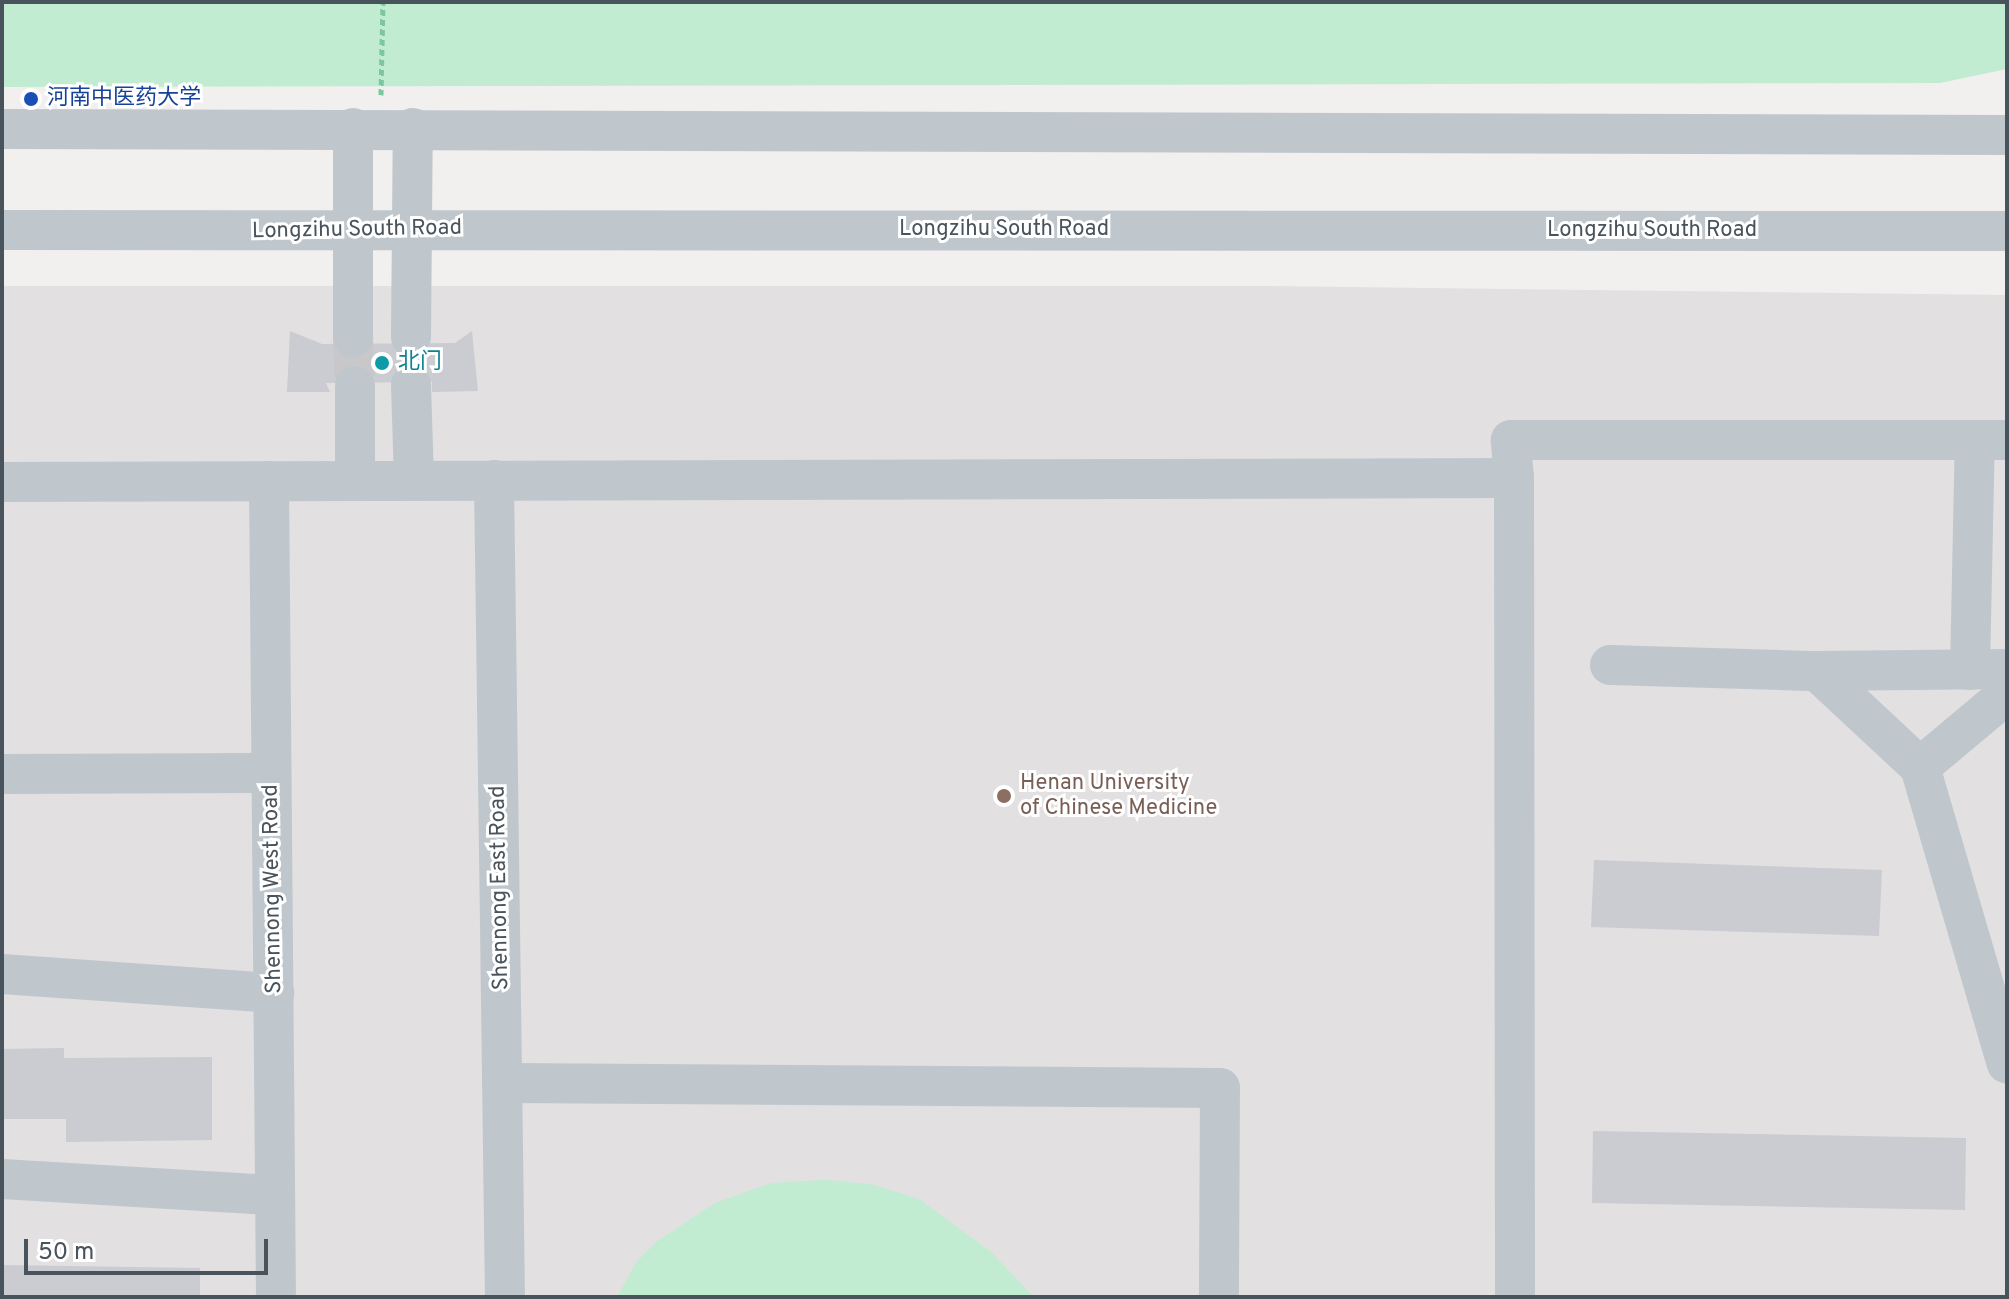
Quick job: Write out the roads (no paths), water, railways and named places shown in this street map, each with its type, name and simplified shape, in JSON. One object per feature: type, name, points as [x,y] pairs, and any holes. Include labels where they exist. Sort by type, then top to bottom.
[{"type":"street","points":[[382,128],[411,229],[411,337]]},
{"type":"street","points":[[353,337],[356,232],[382,128]]},
{"type":"street","points":[[2,129],[2007,135]]},
{"type":"street","name":"Longzihu South Road","points":[[2,230],[2007,231]]},
{"type":"street","points":[[411,385],[414,480]]},
{"type":"street","points":[[355,386],[355,480]]},
{"type":"street","points":[[1515,1297],[1514,478],[1511,440],[1991,440],[1988,670],[1817,671],[1610,665]]},
{"type":"street","points":[[2,482],[1514,478]]},
{"type":"street","name":"Shennong East Road","points":[[494,480],[505,1297]]},
{"type":"street","name":"Shennong West Road","points":[[269,481],[276,1297]]},
{"type":"street","points":[[1817,671],[1920,767],[2007,1064]]},
{"type":"street","points":[[1920,767],[2007,694]]},
{"type":"street","points":[[2,774],[271,773]]},
{"type":"street","points":[[2,974],[274,993]]},
{"type":"street","points":[[502,1083],[1220,1088],[1219,1297]]},
{"type":"street","points":[[2,1179],[275,1195]]},
{"type":"tunnel","points":[[353,337],[355,386]]},
{"type":"place","name":"河南中医药大学","points":[[31,99]]},
{"type":"place","name":"北门","points":[[382,363]]},
{"type":"place","name":"Henan University of Chinese Medicine","points":[[1004,796]]}]
